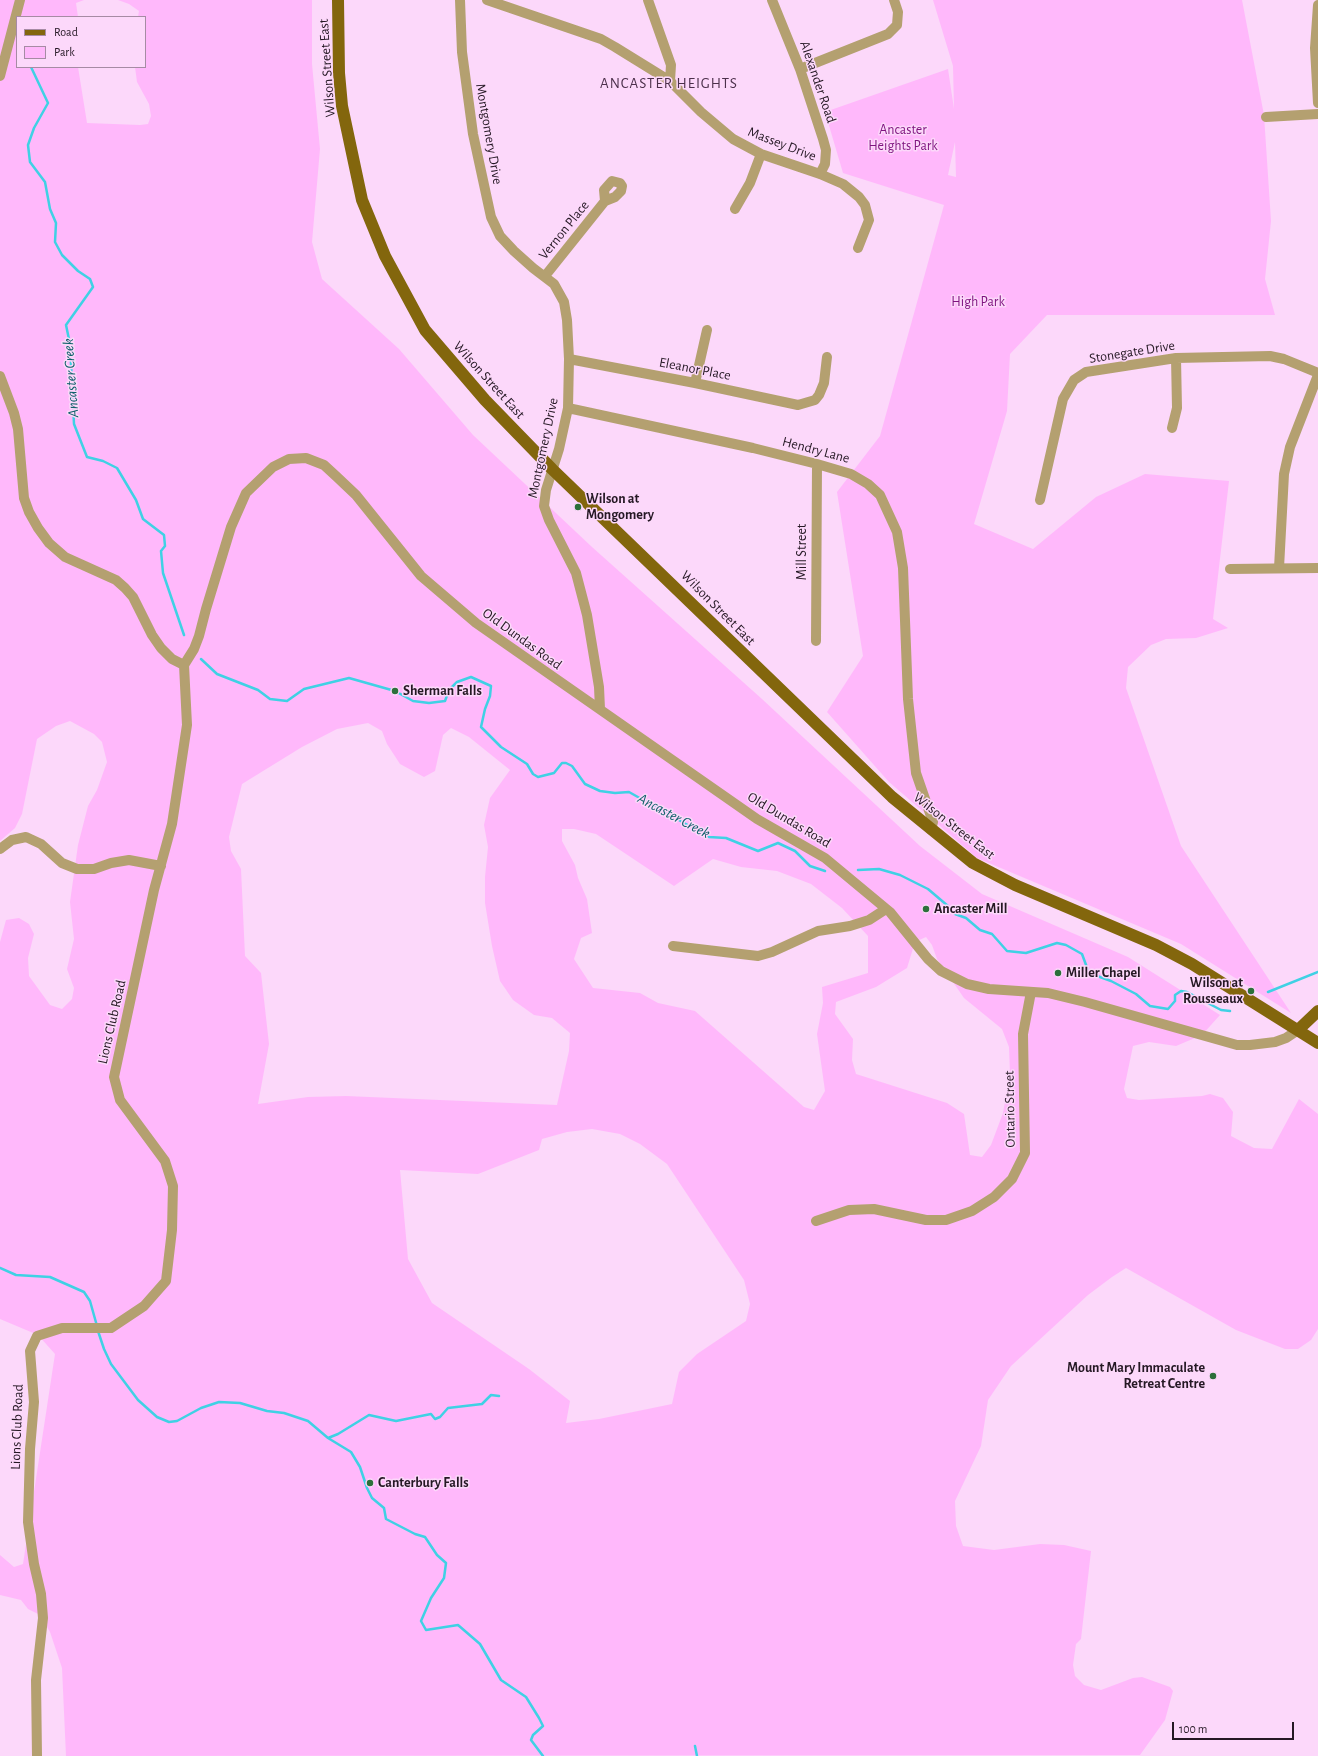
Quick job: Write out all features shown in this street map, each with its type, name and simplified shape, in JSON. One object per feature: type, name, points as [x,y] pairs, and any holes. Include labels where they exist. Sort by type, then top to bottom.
[{"type":"main road","name":"Wilson Street East","points":[[338,0],[339,73],[342,106],[362,200],[384,256],[425,330],[484,400],[552,469],[892,797],[973,863],[993,875],[1156,945],[1220,981],[1318,1043]]},
{"type":"main road","points":[[1298,1030],[1318,1011]]},
{"type":"street","points":[[0,76],[20,0]]},
{"type":"street","name":"Montgomery Drive","points":[[460,0],[462,52],[473,134],[491,217],[500,236],[533,268],[554,284],[564,302],[567,320],[569,359],[568,408],[559,449],[546,490],[544,506],[549,520],[576,572],[587,615],[599,687],[600,709]]},
{"type":"street","name":"Massey Drive","points":[[487,0],[600,40],[670,80],[702,112],[733,139],[761,154],[820,174],[843,184],[859,197],[865,205],[869,220],[858,248]]},
{"type":"street","points":[[648,0],[671,65],[670,80]]},
{"type":"street","name":"Alexander Road","points":[[772,0],[800,69],[826,150],[825,164],[820,174]]},
{"type":"street","points":[[800,69],[888,34],[897,25],[898,12],[894,0]]},
{"type":"street","points":[[1318,5],[1315,48],[1318,103]]},
{"type":"street","points":[[1266,117],[1318,114]]},
{"type":"street","points":[[735,209],[750,183],[761,154]]},
{"type":"street","name":"Vernon Place","points":[[545,276],[605,201]]},
{"type":"street","points":[[695,383],[707,330]]},
{"type":"street","name":"Stonegate Drive","points":[[1040,500],[1063,399],[1074,380],[1091,371],[1176,358],[1270,356],[1284,359],[1318,374]]},
{"type":"street","name":"Eleanor Place","points":[[569,359],[695,383],[798,405],[815,400],[824,383],[827,357]]},
{"type":"street","points":[[1172,428],[1177,408],[1176,358]]},
{"type":"street","points":[[1279,568],[1284,474],[1290,447],[1318,374]]},
{"type":"street","points":[[0,376],[14,413],[18,429],[24,498],[29,512],[38,528],[49,543],[65,557],[116,580],[125,588],[133,597],[152,635],[161,648],[172,659],[186,662]]},
{"type":"street","name":"Hendry Lane","points":[[568,408],[753,448],[817,464],[851,474],[868,484],[880,495],[897,532],[903,568],[908,692],[916,773],[933,822],[931,830]]},
{"type":"street","name":"Old Dundas Road","points":[[186,662],[194,649],[231,527],[246,492],[273,467],[288,459],[306,458],[324,465],[347,486],[421,576],[476,623],[757,819],[825,858],[886,909],[928,959],[941,971],[967,984],[988,989],[1048,993],[1237,1045],[1250,1046],[1275,1042],[1286,1038],[1298,1030]]},
{"type":"street","name":"Mill Street","points":[[816,641],[817,464]]},
{"type":"street","points":[[1230,569],[1318,568]]},
{"type":"street","name":"Lions Club Road","points":[[37,1756],[36,1680],[41,1650],[43,1618],[41,1594],[34,1564],[28,1522],[30,1450],[34,1402],[30,1351],[37,1336],[62,1328],[110,1328],[144,1306],[166,1281],[172,1230],[174,1186],[165,1160],[120,1100],[114,1077],[160,866],[172,824],[187,725],[186,662]]},
{"type":"street","points":[[0,849],[12,840],[26,838],[41,844],[62,863],[77,869],[94,869],[111,863],[130,860],[160,866]]},
{"type":"street","points":[[673,946],[758,956],[772,952],[818,931],[850,926],[869,920],[886,909]]},
{"type":"street","name":"Ontario Street","points":[[816,1221],[849,1210],[874,1209],[926,1220],[946,1220],[972,1211],[994,1196],[1012,1179],[1025,1153],[1023,1034],[1031,992]]},
{"type":"green space","points":[[0,0],[84,0],[76,3],[78,16],[16,16],[16,68],[78,68],[87,123],[140,125],[148,124],[151,116],[149,104],[137,82],[135,68],[146,68],[146,16],[138,16],[139,11],[129,4],[118,0],[312,0],[312,64],[320,149],[312,242],[322,279],[399,349],[473,435],[592,547],[762,699],[920,846],[982,894],[1128,957],[1220,1015],[1202,1035],[1176,1046],[1149,1042],[1133,1046],[1124,1089],[1127,1098],[1139,1100],[1202,1096],[1210,1094],[1223,1098],[1233,1112],[1231,1136],[1254,1148],[1272,1149],[1299,1099],[1318,1114],[1318,1329],[1311,1340],[1298,1349],[1285,1349],[1236,1330],[1126,1268],[1088,1295],[1011,1366],[988,1400],[981,1446],[955,1501],[956,1526],[963,1546],[994,1550],[1040,1544],[1064,1545],[1091,1551],[1081,1639],[1076,1644],[1073,1665],[1075,1676],[1084,1685],[1101,1690],[1133,1678],[1142,1677],[1170,1687],[1173,1691],[1165,1720],[1140,1755],[66,1756],[62,1668],[50,1632],[40,1615],[28,1609],[21,1600],[0,1595],[0,1555],[14,1567],[23,1564],[55,1354],[38,1335],[0,1319],[0,942],[6,920],[19,918],[29,924],[34,934],[28,958],[29,976],[50,1005],[62,1009],[72,999],[74,988],[67,969],[74,939],[70,902],[78,845],[88,806],[97,790],[107,762],[102,742],[94,734],[70,721],[56,726],[37,739],[22,814],[15,828],[0,841]],"holes":[[[368,723],[382,731],[387,744],[400,764],[424,777],[435,771],[443,735],[451,728],[469,737],[510,770],[490,798],[484,825],[488,847],[485,877],[485,903],[492,946],[500,981],[513,1000],[534,1015],[552,1018],[570,1033],[569,1051],[557,1105],[346,1096],[308,1097],[258,1104],[269,1044],[261,973],[245,956],[241,869],[231,851],[229,837],[242,784],[302,747],[337,729]],[[562,829],[574,829],[596,834],[674,886],[713,859],[741,867],[777,871],[811,884],[842,908],[868,936],[868,973],[822,987],[823,1003],[817,1034],[825,1091],[814,1110],[804,1107],[695,1011],[658,1003],[640,993],[593,988],[574,959],[581,938],[592,933],[587,899],[578,878],[575,865],[562,841]],[[926,937],[932,945],[937,959],[964,998],[1002,1029],[1009,1047],[1010,1074],[1003,1113],[991,1145],[982,1157],[970,1155],[964,1114],[947,1103],[856,1074],[852,1060],[853,1039],[835,1014],[836,1002],[876,987],[907,968],[915,942]],[[592,1129],[620,1134],[640,1144],[667,1164],[744,1280],[750,1304],[746,1321],[697,1354],[679,1372],[672,1404],[599,1419],[566,1423],[570,1401],[529,1369],[432,1303],[408,1259],[400,1170],[478,1174],[539,1150],[542,1139],[567,1132]]]},
{"type":"green space","points":[[933,0],[1242,0],[1264,115],[1271,221],[1265,279],[1275,315],[1047,315],[1010,354],[1007,411],[974,524],[1033,549],[1096,497],[1145,474],[1229,481],[1213,619],[1228,628],[1196,638],[1166,639],[1151,645],[1128,667],[1126,688],[1181,846],[1291,1013],[1181,944],[977,858],[889,782],[827,712],[863,656],[837,492],[880,436],[944,205],[843,173],[825,112],[948,69],[954,109],[953,66]],"holes":[[[955,142],[956,177],[948,175]]]},
{"type":"waterway","name":"Ancaster Creek","points":[[31,68],[48,103],[34,128],[28,145],[30,162],[45,182],[50,209],[56,223],[55,242],[62,255],[78,271],[90,279],[93,287],[66,325],[70,344],[74,424],[87,457],[103,461],[117,468],[136,500],[143,519],[164,535],[165,546],[161,551],[163,573],[184,635]]},
{"type":"waterway","name":"Ancaster Creek","points":[[201,659],[217,674],[258,690],[270,699],[287,701],[304,689],[349,678],[395,691],[413,701],[429,703],[445,701],[449,690],[457,682],[471,677],[491,686],[490,696],[481,727],[501,747],[527,764],[533,774],[538,777],[554,773],[562,763],[566,763],[572,766],[585,784],[600,791],[615,793],[629,792],[709,837],[726,838],[758,851],[778,843],[795,851],[810,866],[825,871]]},
{"type":"waterway","name":"Ancaster Creek","points":[[858,870],[879,869],[900,875],[928,889],[955,914],[966,918],[980,930],[992,934],[1007,951],[1026,953],[1057,943],[1066,945],[1082,954],[1089,973],[1111,981],[1136,994],[1150,1006],[1168,1009],[1175,1001],[1175,995],[1181,991],[1187,992],[1221,1010],[1230,1011]]},
{"type":"waterway","name":"Ancaster Creek","points":[[1268,992],[1318,972]]},
{"type":"waterway","points":[[0,1268],[16,1275],[50,1277],[84,1292],[90,1301],[97,1326]]},
{"type":"waterway","points":[[98,1331],[111,1364],[138,1400],[157,1417],[169,1422],[177,1421],[201,1408],[219,1402],[240,1403],[267,1411],[284,1413],[308,1421],[328,1438],[351,1452],[360,1467],[372,1498],[384,1508],[386,1519],[415,1534],[425,1537],[437,1555],[446,1563],[444,1578],[431,1598],[421,1621],[426,1630],[458,1625],[480,1644],[501,1680],[526,1697],[539,1718],[543,1726],[533,1735],[531,1740],[543,1756]]},
{"type":"waterway","points":[[328,1438],[338,1434],[369,1415],[396,1421],[431,1414],[435,1419],[440,1417],[448,1408],[482,1404],[491,1395],[499,1396]]},
{"type":"waterway","points":[[695,1746],[697,1756]]},
{"type":"place","name":"Wilson at Mongomery","points":[[578,507]]},
{"type":"place","name":"Sherman Falls","points":[[395,691]]},
{"type":"place","name":"Ancaster Mill","points":[[926,909]]},
{"type":"place","name":"Miller Chapel","points":[[1058,973]]},
{"type":"place","name":"Wilson at Rousseaux","points":[[1251,991]]},
{"type":"place","name":"Mount Mary Immaculate Retreat Centre","points":[[1213,1376]]},
{"type":"place","name":"Canterbury Falls","points":[[370,1483]]},
{"type":"district","name":"ANCASTER HEIGHTS","points":[[669,83]]},
{"type":"park label","name":"Ancaster Heights Park","points":[[903,138]]},
{"type":"park label","name":"High Park","points":[[978,302]]}]
